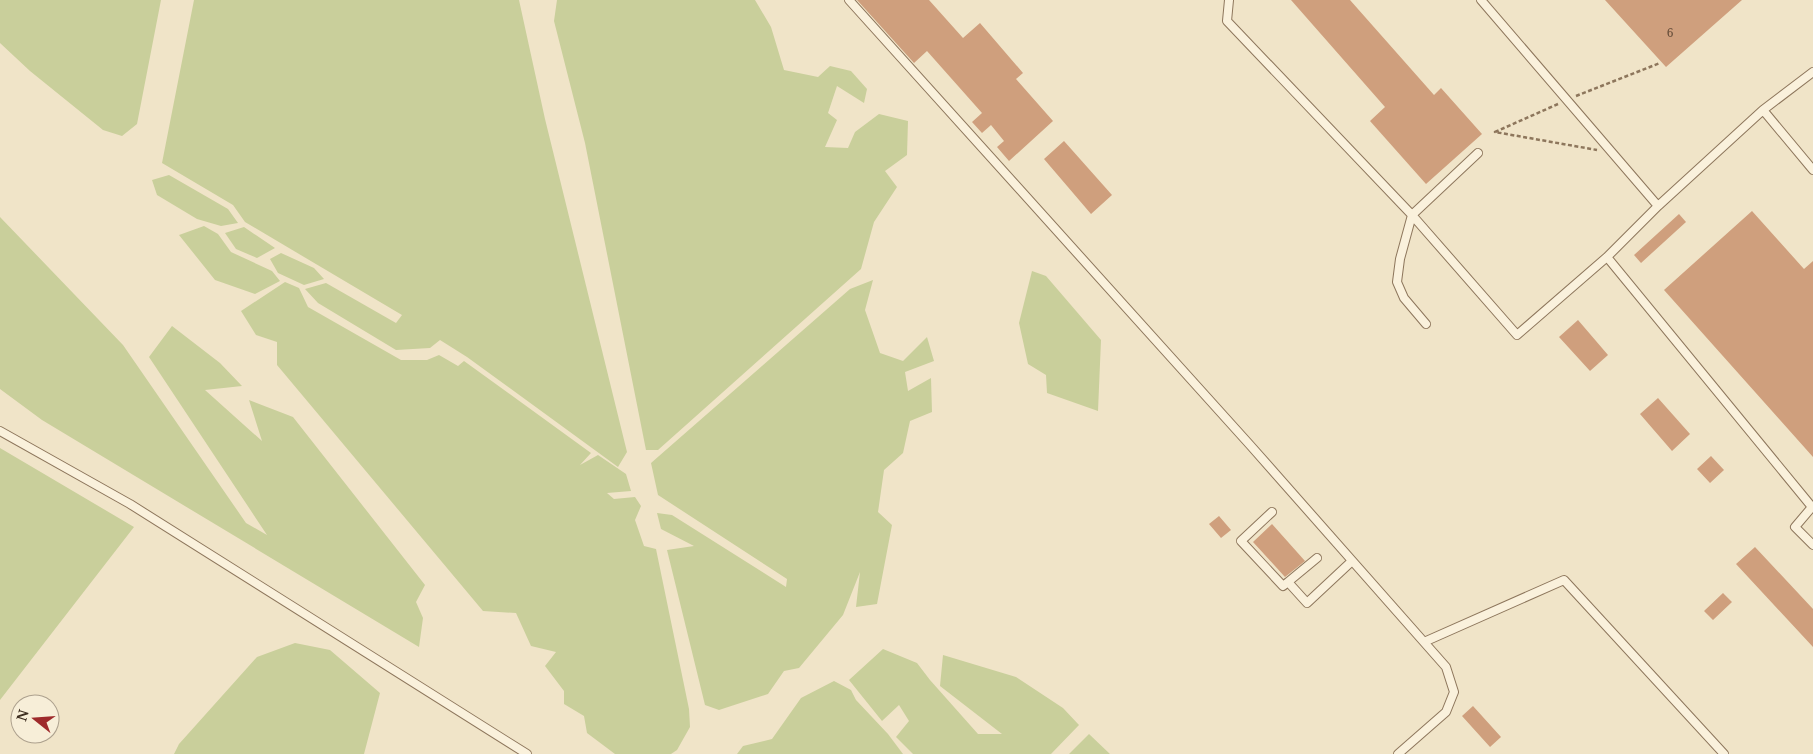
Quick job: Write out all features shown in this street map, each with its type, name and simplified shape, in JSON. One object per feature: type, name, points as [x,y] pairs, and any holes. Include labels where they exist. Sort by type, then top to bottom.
[{"type":"lane","points":[[849,0],[1446,667],[1454,692],[1446,712],[1398,754]]},
{"type":"lane","points":[[1229,0],[1227,21],[1412,215],[1517,335],[1607,257],[1658,206],[1763,110],[1813,72]]},
{"type":"lane","points":[[1481,0],[1658,206]]},
{"type":"lane","points":[[1763,110],[1813,170]]},
{"type":"lane","points":[[1426,324],[1404,298],[1397,282],[1400,259],[1412,215],[1478,153]]},
{"type":"lane","points":[[1607,257],[1812,506],[1794,527],[1813,545]]},
{"type":"lane","points":[[0,430],[130,504],[527,754]]},
{"type":"lane","points":[[1272,512],[1241,541],[1283,586],[1317,558]]},
{"type":"lane","points":[[1288,582],[1307,603],[1352,561]]},
{"type":"lane","points":[[1424,642],[1564,580],[1724,754]]},
{"type":"green space","points":[[0,0],[161,0],[137,124],[122,136],[103,130],[30,71],[0,43]]},
{"type":"green space","points":[[194,0],[519,0],[545,119],[627,452],[618,467],[467,357],[440,340],[430,348],[396,350],[318,303],[305,289],[326,283],[396,323],[402,315],[245,222],[233,205],[162,163]]},
{"type":"green space","points":[[557,0],[755,0],[771,27],[784,70],[818,77],[830,66],[851,71],[867,89],[864,103],[837,86],[828,113],[837,120],[825,147],[848,148],[855,132],[879,114],[908,121],[907,155],[885,171],[897,187],[874,222],[861,269],[658,450],[646,450],[585,143],[554,21]]},
{"type":"green space","points":[[169,175],[228,209],[238,223],[221,226],[197,219],[157,195],[152,180]]},
{"type":"green space","points":[[0,217],[123,345],[246,523],[267,535],[149,357],[172,326],[220,363],[242,386],[205,390],[262,441],[249,400],[293,417],[425,585],[416,602],[423,618],[419,647],[42,420],[0,389]]},
{"type":"green space","points":[[204,226],[218,234],[231,252],[272,271],[280,281],[255,294],[215,280],[179,235]]},
{"type":"green space","points":[[244,227],[275,248],[257,258],[236,249],[225,233]]},
{"type":"green space","points":[[281,253],[314,268],[324,279],[304,285],[278,273],[270,259]]},
{"type":"green space","points":[[1032,271],[1046,276],[1101,340],[1098,411],[1047,393],[1046,375],[1028,364],[1019,323]]},
{"type":"green space","points":[[873,280],[865,310],[880,353],[903,361],[927,337],[934,361],[905,372],[908,391],[931,378],[932,412],[910,421],[903,453],[884,470],[878,512],[892,525],[877,604],[856,607],[860,572],[843,615],[799,668],[784,671],[768,694],[719,710],[705,705],[667,550],[694,546],[661,529],[657,513],[672,515],[786,587],[787,579],[658,495],[651,463],[850,289]]},
{"type":"green space","points":[[285,282],[299,288],[308,307],[401,360],[427,360],[439,355],[458,366],[464,361],[591,453],[580,465],[598,455],[626,474],[631,491],[607,493],[614,499],[635,497],[641,506],[635,520],[644,546],[656,549],[689,709],[690,727],[677,750],[671,754],[615,754],[587,733],[584,716],[564,704],[564,691],[545,666],[556,652],[531,646],[516,613],[483,611],[277,365],[277,342],[256,335],[241,311]]},
{"type":"green space","points":[[0,448],[134,527],[0,700]]},
{"type":"green space","points":[[295,643],[330,650],[380,693],[364,754],[174,754],[179,744],[257,657]]},
{"type":"green space","points":[[883,649],[917,663],[978,734],[1002,734],[940,686],[943,655],[1016,677],[1063,708],[1079,725],[1051,754],[913,754],[896,737],[909,721],[899,705],[882,721],[849,680]]},
{"type":"green space","points":[[834,681],[851,690],[856,700],[888,734],[903,754],[737,754],[743,746],[772,739],[801,698]]},
{"type":"green space","points":[[1089,734],[1110,754],[1069,754]]},
{"type":"building","points":[[857,0],[929,0],[963,38],[980,23],[1023,73],[1016,79],[1053,121],[1009,161],[997,147],[1004,141],[991,125],[982,133],[972,122],[982,113],[927,51],[914,63]]},
{"type":"building","points":[[1291,0],[1350,0],[1434,95],[1441,88],[1482,134],[1426,184],[1370,121],[1385,107]]},
{"type":"building","points":[[1605,0],[1742,0],[1666,67]]},
{"type":"building","points":[[1064,141],[1112,195],[1091,214],[1044,159]]},
{"type":"building","points":[[1752,211],[1804,269],[1813,261],[1813,457],[1664,290]]},
{"type":"building","points":[[1679,214],[1686,222],[1641,263],[1634,255]]},
{"type":"building","points":[[1578,320],[1608,355],[1590,371],[1559,337]]},
{"type":"building","points":[[1658,398],[1690,434],[1672,451],[1640,414]]},
{"type":"building","points":[[1711,456],[1724,470],[1710,483],[1697,469]]},
{"type":"building","points":[[1219,516],[1231,530],[1221,538],[1209,524]]},
{"type":"building","points":[[1272,524],[1305,561],[1285,577],[1253,542]]},
{"type":"building","points":[[1755,547],[1813,609],[1813,647],[1736,564]]},
{"type":"building","points":[[1723,593],[1732,602],[1713,620],[1704,611]]},
{"type":"building","points":[[1473,706],[1501,737],[1490,747],[1462,716]]}]
